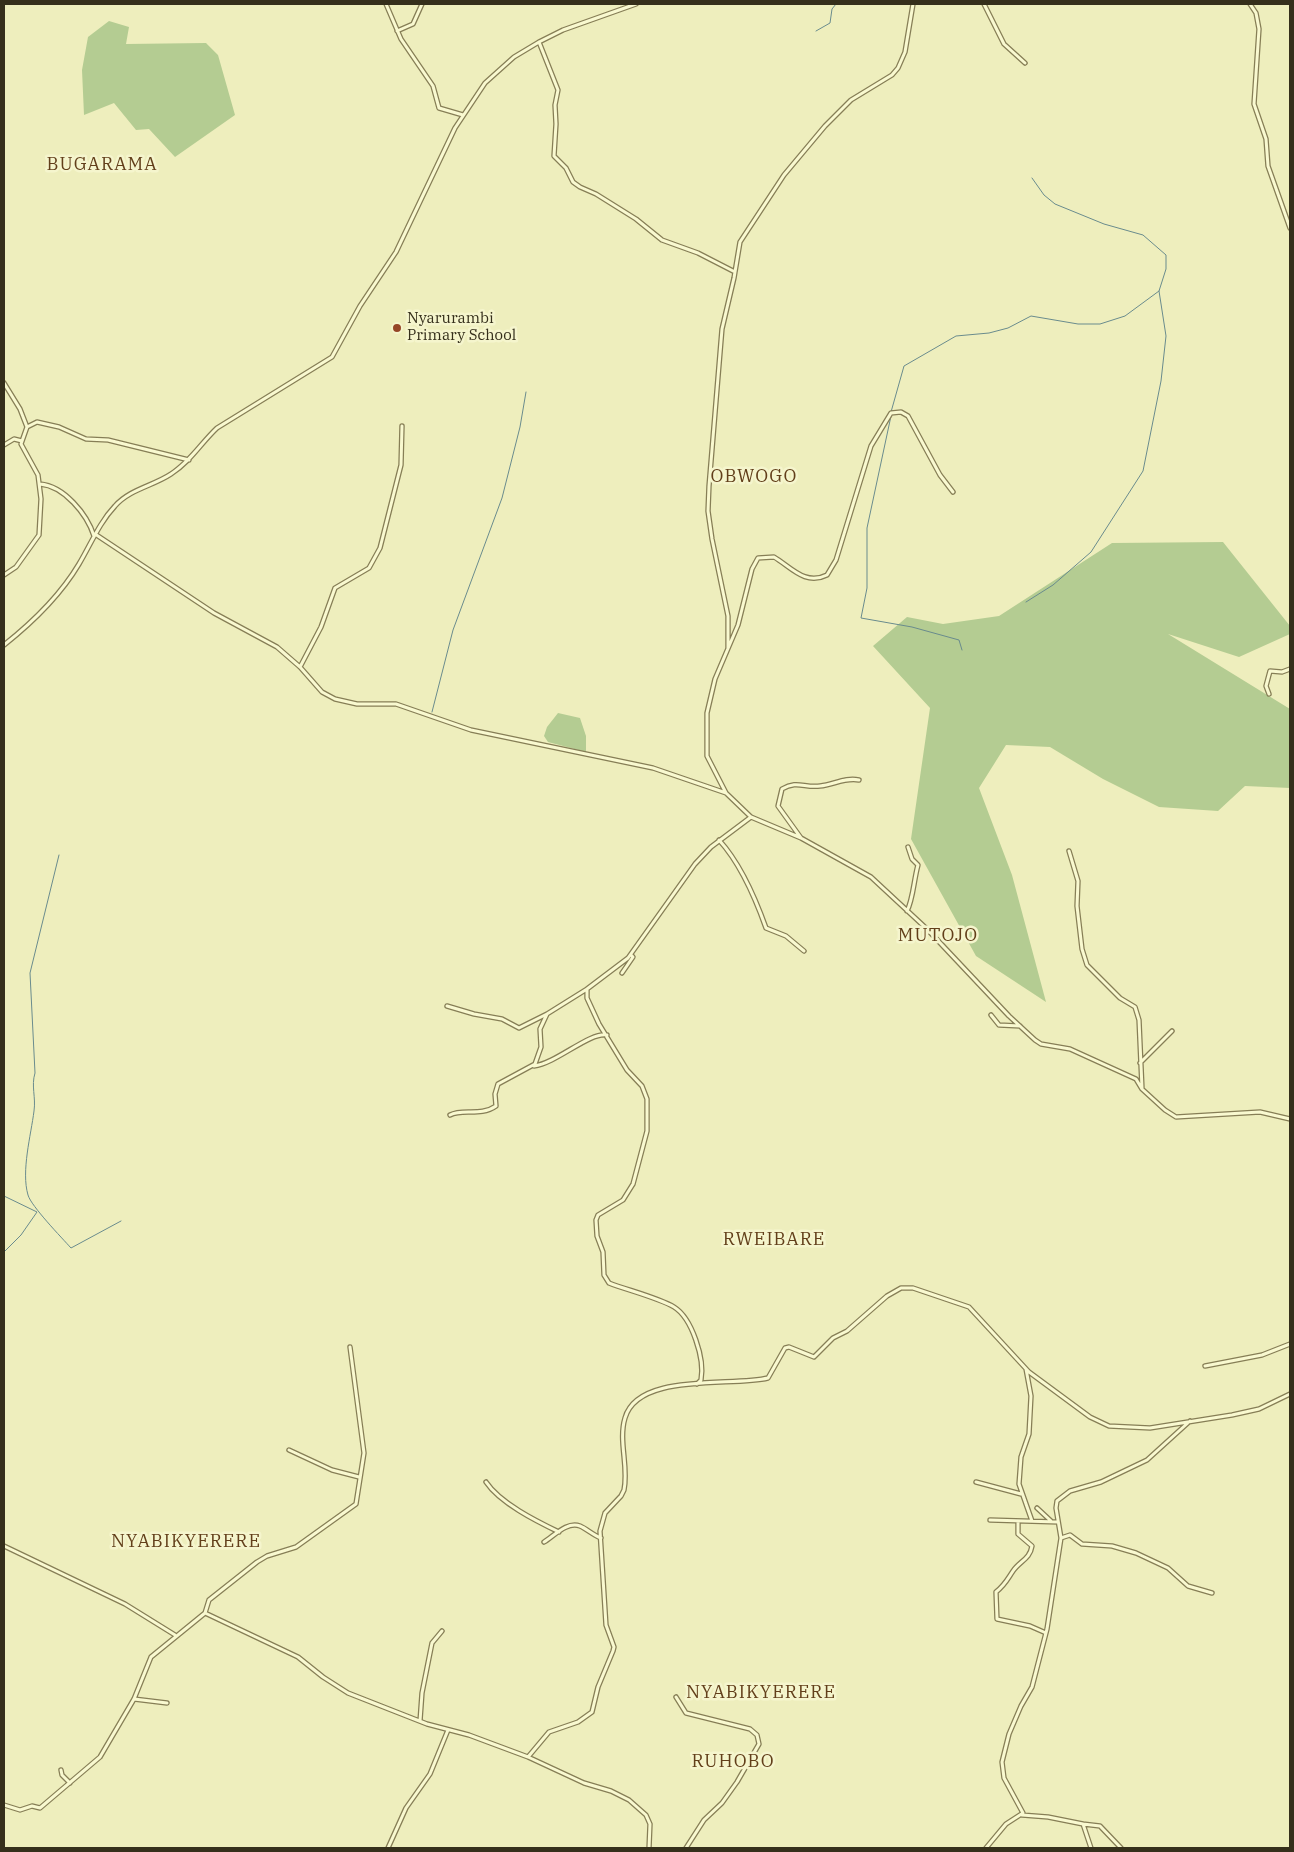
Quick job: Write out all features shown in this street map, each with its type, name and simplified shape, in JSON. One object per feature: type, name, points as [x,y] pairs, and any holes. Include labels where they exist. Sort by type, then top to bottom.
[{"type":"street","points":[[386,4],[397,31],[434,86],[439,108],[463,115]]},
{"type":"street","points":[[397,31],[414,24],[422,4]]},
{"type":"street","points":[[4,645],[56,597],[94,536],[117,504],[129,494],[171,474],[190,460],[204,440],[217,428],[332,357],[360,306],[396,252],[440,157],[463,115],[484,83],[502,66],[539,42],[563,30],[636,4]]},
{"type":"street","points":[[728,648],[728,616],[708,511],[722,322],[735,272],[740,242],[744,233],[801,153],[851,100],[892,75],[898,68],[905,52],[913,4]]},
{"type":"street","points":[[984,4],[1004,44],[1024,63]]},
{"type":"street","points":[[1250,4],[1256,13],[1259,29],[1254,104],[1266,139],[1268,166],[1290,228]]},
{"type":"street","points":[[539,42],[558,90],[555,104],[554,156],[566,168],[573,182],[636,219],[662,240],[698,253],[735,272]]},
{"type":"street","points":[[4,383],[20,409],[26,427],[22,442]]},
{"type":"street","points":[[953,492],[940,475],[908,416],[896,411],[888,414],[871,446],[855,502],[831,571],[823,578],[811,579],[797,574],[774,557],[758,558],[752,569],[738,625],[709,698],[706,740],[707,756],[712,770],[726,793],[751,817],[801,838],[871,877],[1021,1026],[1042,1044],[1070,1049],[1136,1079],[1142,1089],[1165,1110],[1176,1117],[1260,1112],[1290,1119]]},
{"type":"street","points":[[26,427],[38,422],[59,427],[86,439],[108,440],[190,460]]},
{"type":"street","points":[[300,667],[321,627],[335,588],[369,568],[380,548],[401,465],[402,426]]},
{"type":"street","points":[[4,445],[14,439],[22,442],[37,470],[40,484],[39,535],[16,567],[4,575]]},
{"type":"street","points":[[40,484],[55,488],[80,510],[90,523],[94,536],[214,613],[277,646],[300,667],[322,692],[344,703],[396,704],[470,730],[653,768],[726,793]]},
{"type":"street","points":[[1269,694],[1266,686],[1270,671],[1282,672],[1290,669]]},
{"type":"street","points":[[801,838],[778,806],[782,789],[797,783],[821,786],[848,779],[859,780]]},
{"type":"street","points":[[447,1006],[474,1014],[502,1019],[519,1028],[587,990],[631,956],[695,864],[718,840],[751,817]]},
{"type":"street","points":[[718,840],[729,852],[752,892],[766,928],[784,935],[804,951]]},
{"type":"street","points":[[907,911],[911,904],[912,888],[918,865],[912,859],[908,848]]},
{"type":"street","points":[[1069,851],[1078,882],[1077,906],[1082,949],[1087,965],[1120,998],[1135,1007],[1139,1020],[1142,1089]]},
{"type":"street","points":[[622,974],[633,957],[631,956]]},
{"type":"street","points":[[587,990],[590,1006],[606,1035],[627,1070],[646,1092],[648,1113],[646,1139],[633,1184],[623,1200],[598,1215],[596,1220],[603,1252],[604,1276],[609,1283],[622,1285],[637,1294],[671,1305],[685,1316],[687,1325],[696,1337],[702,1366],[701,1380],[696,1384]]},
{"type":"street","points":[[533,1066],[541,1047],[540,1029],[547,1014]]},
{"type":"street","points":[[991,1015],[999,1025],[1021,1026]]},
{"type":"street","points":[[1140,1062],[1172,1031]]},
{"type":"street","points":[[450,1115],[459,1112],[469,1114],[492,1109],[496,1106],[495,1094],[498,1084],[514,1074],[533,1066],[544,1065],[588,1040],[606,1035]]},
{"type":"street","points":[[528,1757],[549,1732],[578,1722],[592,1712],[598,1687],[613,1651],[614,1647],[606,1625],[601,1538],[605,1513],[622,1496],[624,1490],[625,1418],[632,1404],[649,1393],[684,1385],[768,1378],[781,1351],[789,1347],[814,1357],[833,1338],[847,1332],[887,1296],[906,1287],[952,1299],[969,1307],[1026,1368],[1090,1417],[1109,1426],[1144,1428],[1190,1421],[1259,1408],[1290,1394]]},
{"type":"street","points":[[1205,1366],[1262,1355],[1290,1344]]},
{"type":"street","points":[[4,1804],[20,1810],[32,1806],[40,1808],[100,1757],[134,1699],[151,1657],[205,1613],[209,1600],[257,1562],[267,1556],[296,1547],[354,1506],[358,1500],[364,1453],[350,1347]]},
{"type":"street","points":[[1026,1368],[1031,1396],[1029,1434],[1019,1468],[1021,1494],[1032,1521]]},
{"type":"street","points":[[1022,1815],[1023,1809],[1004,1778],[1002,1762],[1009,1734],[1020,1706],[1032,1687],[1046,1633],[1061,1538],[1056,1505],[1059,1497],[1070,1491],[1106,1480],[1147,1460],[1190,1421]]},
{"type":"street","points":[[289,1450],[332,1470],[360,1477]]},
{"type":"street","points":[[486,1482],[492,1492],[538,1522],[559,1532]]},
{"type":"street","points":[[976,1482],[1021,1494]]},
{"type":"street","points":[[1037,1508],[1052,1522]]},
{"type":"street","points":[[990,1520],[1058,1522]]},
{"type":"street","points":[[1018,1522],[1018,1534],[1032,1546],[1031,1552],[1015,1569],[1006,1584],[996,1592],[997,1619],[1030,1626],[1046,1633]]},
{"type":"street","points":[[544,1542],[572,1525],[581,1526],[601,1538]]},
{"type":"street","points":[[1061,1538],[1070,1535],[1082,1544],[1122,1547],[1168,1568],[1188,1586],[1212,1593]]},
{"type":"street","points":[[4,1546],[125,1604],[176,1635]]},
{"type":"street","points":[[205,1613],[298,1657],[323,1677],[348,1693],[420,1721],[528,1757],[584,1783],[610,1791],[629,1800],[646,1815],[650,1824],[649,1848]]},
{"type":"street","points":[[420,1721],[422,1693],[432,1643],[442,1631]]},
{"type":"street","points":[[676,1697],[686,1713],[750,1730],[757,1735],[760,1744],[737,1782],[722,1803],[704,1820],[686,1848]]},
{"type":"street","points":[[134,1699],[167,1703]]},
{"type":"street","points":[[388,1848],[406,1808],[426,1782],[448,1730]]},
{"type":"street","points":[[61,1770],[62,1775],[70,1782]]},
{"type":"street","points":[[986,1848],[1006,1824],[1022,1815],[1048,1817],[1100,1826],[1121,1848]]},
{"type":"street","points":[[1083,1824],[1091,1848]]},
{"type":"green space","points":[[109,21],[129,27],[126,44],[206,43],[218,55],[235,115],[175,157],[149,129],[136,130],[114,103],[84,115],[82,70],[88,37]]},
{"type":"green space","points":[[1223,542],[1290,626],[1290,634],[1239,657],[1168,634],[1290,709],[1290,788],[1245,786],[1218,811],[1159,807],[1103,779],[1050,747],[1006,745],[979,788],[1012,875],[1046,1002],[976,956],[911,839],[930,708],[873,646],[907,617],[943,624],[999,616],[1112,543]]},
{"type":"green space","points":[[558,713],[580,718],[586,736],[586,752],[548,742],[544,736],[547,727]]},
{"type":"waterway","points":[[816,31],[830,23],[832,9],[836,4]]},
{"type":"waterway","points":[[1026,602],[1053,585],[1091,552],[1143,471],[1161,381],[1166,336],[1159,291],[1166,269],[1166,255],[1143,235],[1104,224],[1055,204],[1044,195],[1032,178]]},
{"type":"waterway","points":[[891,412],[904,366],[956,336],[989,333],[1008,328],[1031,316],[1078,324],[1100,324],[1125,316],[1159,291]]},
{"type":"waterway","points":[[432,712],[453,630],[502,498],[520,427],[526,392]]},
{"type":"waterway","points":[[891,416],[867,528],[867,588],[861,618],[912,627],[959,640],[962,650]]},
{"type":"waterway","points":[[59,855],[30,973],[35,1073],[33,1082],[34,1106],[26,1164],[26,1185],[30,1200],[71,1248],[121,1221]]},
{"type":"waterway","points":[[4,1196],[37,1212],[21,1235],[4,1252]]},
{"type":"place","name":"Nyarurambi Primary School","points":[[397,328]]},
{"type":"district","name":"BUGARAMA","points":[[102,165]]},
{"type":"district","name":"OBWOGO","points":[[754,477]]},
{"type":"district","name":"MUTOJO","points":[[938,936]]},
{"type":"district","name":"RWEIBARE","points":[[774,1240]]},
{"type":"district","name":"NYABIKYERERE","points":[[186,1542]]},
{"type":"district","name":"NYABIKYERERE","points":[[761,1693]]},
{"type":"district","name":"RUHOBO","points":[[733,1762]]}]
